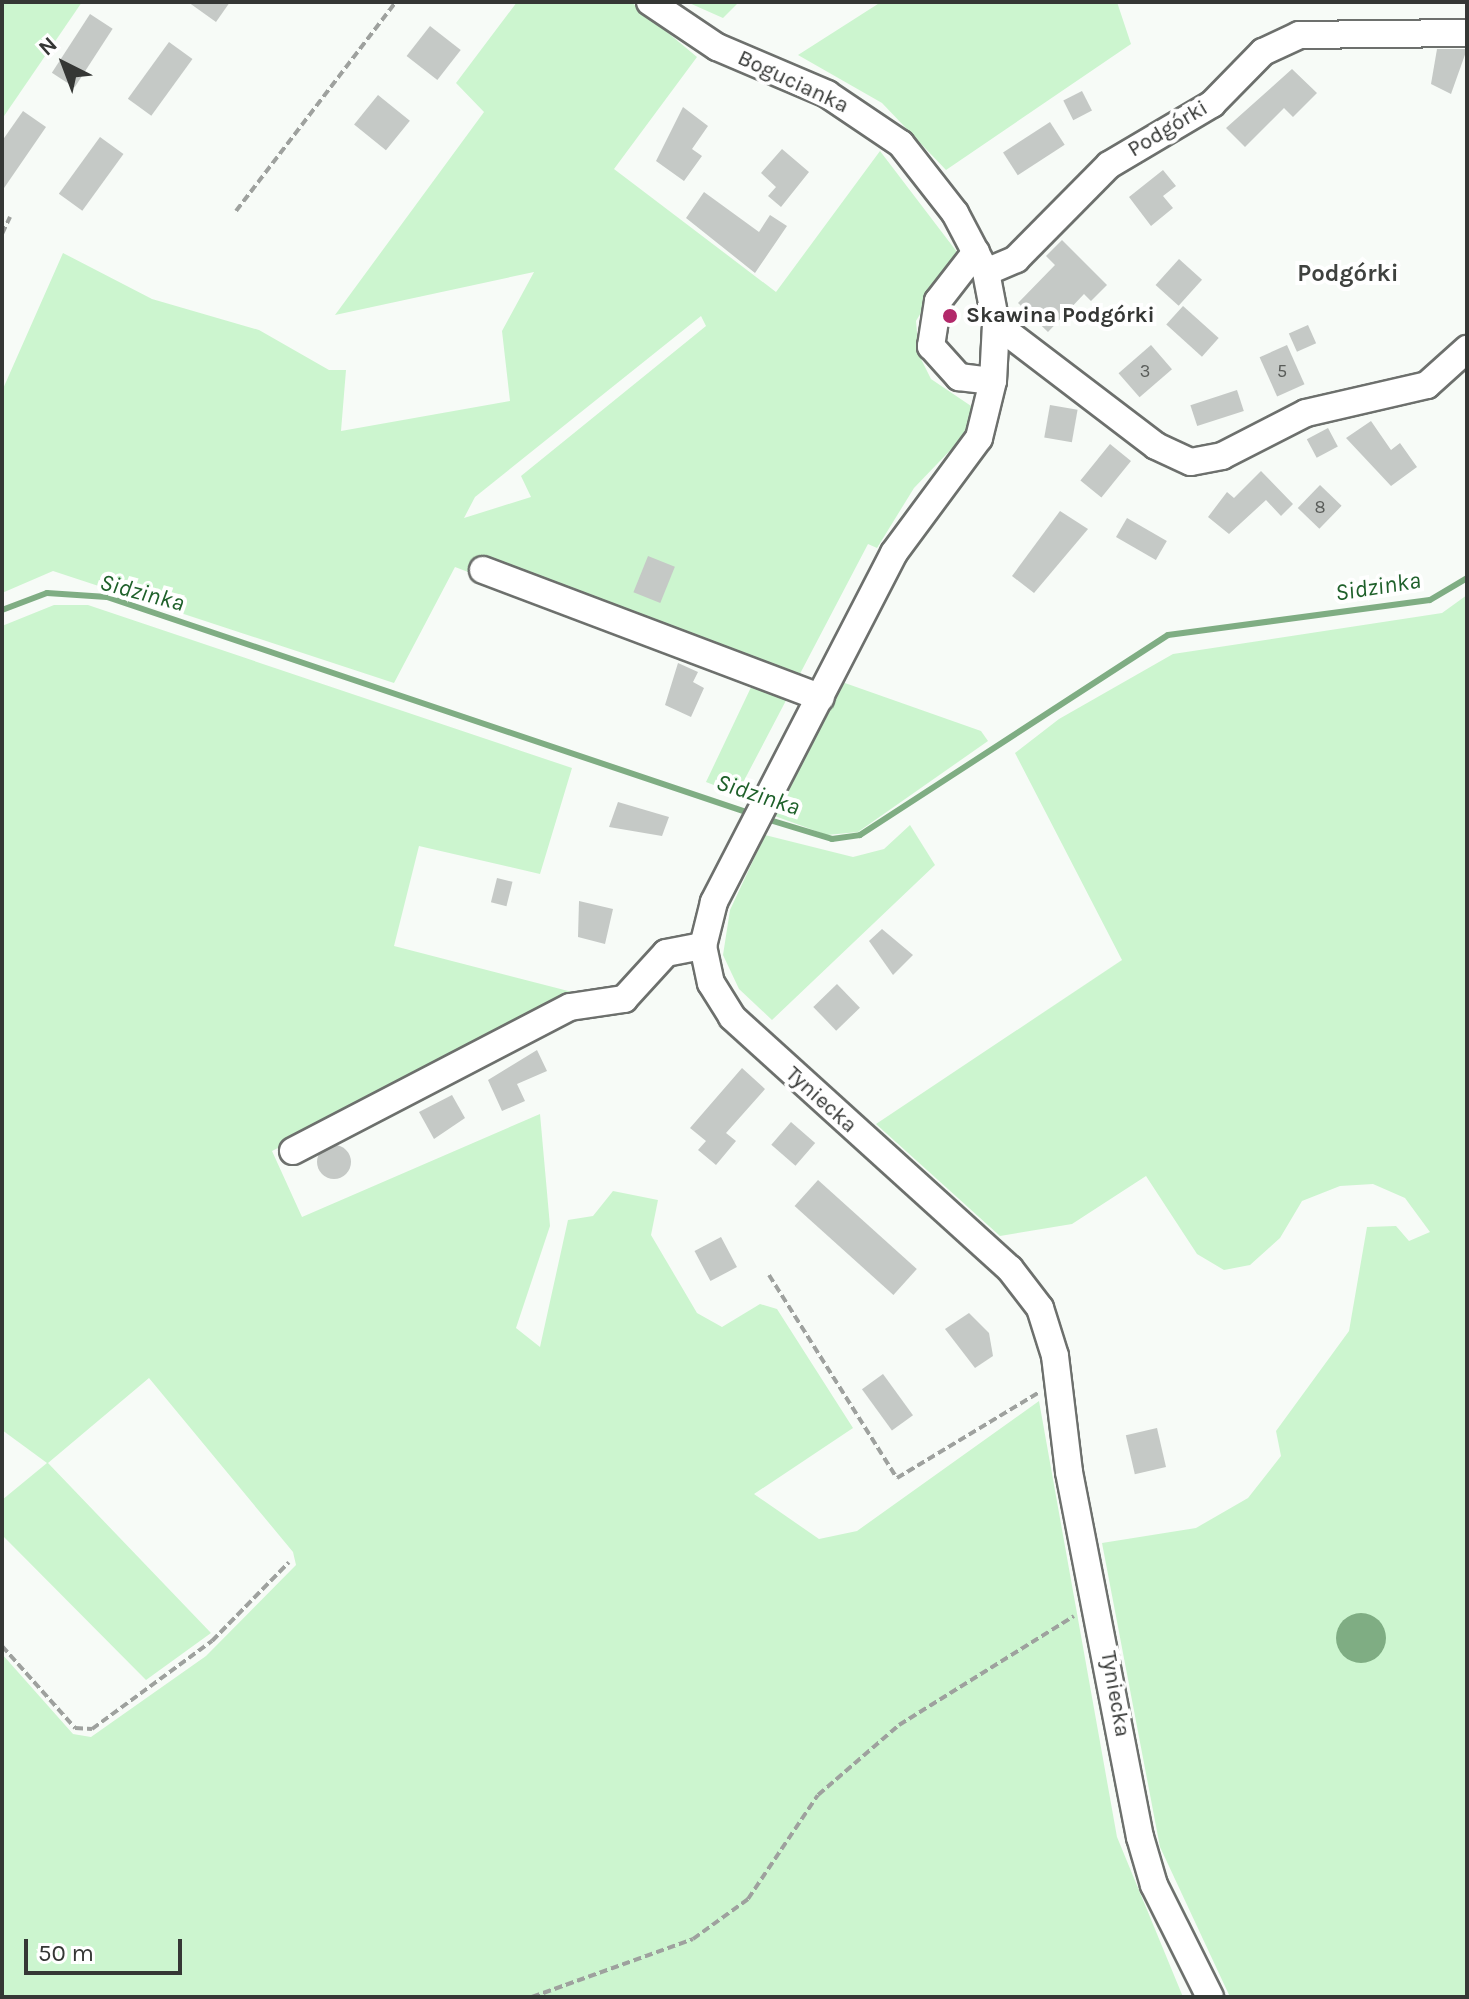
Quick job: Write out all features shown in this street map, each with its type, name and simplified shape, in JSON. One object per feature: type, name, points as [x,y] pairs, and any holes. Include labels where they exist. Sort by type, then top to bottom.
[{"type":"street","name":"Bogucianka","points":[[650,2],[717,47],[870,120],[901,144],[955,213]]},
{"type":"street","name":"Podgórki","points":[[981,262],[1016,259],[1109,165],[1212,104],[1275,46],[1299,35],[1467,33]]},
{"type":"street","name":"Tyniecka","points":[[955,213],[981,262],[996,324],[993,381],[979,438],[894,553],[714,902],[703,946],[711,983],[732,1017],[1027,1290],[1050,1332],[1147,1861],[1210,1997]]},
{"type":"street","points":[[981,262],[938,301],[931,346],[959,377],[993,381]]},
{"type":"street","points":[[996,324],[1156,446],[1191,462],[1222,456],[1306,413],[1427,385],[1467,349]]},
{"type":"street","points":[[483,570],[821,698]]},
{"type":"street","points":[[293,1151],[570,1007],[624,999],[666,953],[703,946]]},
{"type":"path","points":[[236,211],[396,2]]},
{"type":"path","points":[[2,234],[10,217]]},
{"type":"path","points":[[769,1275],[897,1478],[1058,1381]]},
{"type":"path","points":[[2,1646],[75,1728],[92,1729],[212,1641],[289,1562]]},
{"type":"path","points":[[532,1997],[693,1939],[748,1899],[818,1795],[899,1725],[1098,1603]]},
{"type":"shaded area","points":[[2,2],[82,2],[2,119]]},
{"type":"shaded area","points":[[517,2],[631,2],[697,57],[614,169],[776,292],[880,151],[957,252],[916,321],[919,355],[931,379],[974,408],[962,438],[914,488],[877,548],[868,544],[737,794],[706,782],[754,681],[455,567],[394,683],[53,571],[2,593],[2,391],[63,253],[152,299],[259,330],[329,370],[346,370],[341,431],[510,401],[502,331],[534,272],[335,315],[484,112],[456,83]],"holes":[[[701,316],[706,326],[521,476],[531,497],[464,518],[475,497]]]},
{"type":"shaded area","points":[[687,2],[739,2],[723,18]]},
{"type":"shaded area","points":[[881,2],[1117,2],[1131,44],[946,170],[882,103],[798,55]]},
{"type":"shaded area","points":[[1467,595],[1467,1997],[1230,1997],[1160,1847],[1102,1543],[1196,1528],[1248,1498],[1281,1456],[1276,1431],[1349,1331],[1367,1227],[1396,1226],[1409,1241],[1430,1232],[1405,1198],[1373,1184],[1340,1186],[1302,1201],[1280,1238],[1250,1265],[1224,1270],[1197,1254],[1146,1176],[1072,1224],[1000,1236],[876,1124],[1122,960],[1015,753],[1059,719],[1173,654],[1442,613]]},
{"type":"shaded area","points":[[54,605],[88,605],[572,768],[540,874],[419,846],[394,946],[580,994],[272,1151],[302,1217],[540,1114],[550,1226],[516,1328],[540,1347],[568,1220],[593,1216],[613,1191],[658,1200],[651,1235],[697,1313],[722,1327],[760,1304],[777,1309],[853,1428],[754,1494],[819,1539],[857,1531],[1039,1401],[1117,1837],[1183,1997],[2,1997],[2,1654],[73,1734],[91,1737],[206,1656],[296,1565],[293,1552],[149,1378],[48,1463],[211,1633],[146,1680],[2,1535],[2,1500],[47,1463],[2,1430],[2,626]]},
{"type":"shaded area","points":[[842,682],[981,731],[988,741],[858,832],[827,835],[772,815]]},
{"type":"shaded area","points":[[910,825],[935,865],[772,1020],[739,989],[723,955],[730,910],[765,835],[853,857],[884,849]]},
{"type":"shaded area","points":[[1361,1613],[1378,1621],[1386,1638],[1378,1655],[1361,1663],[1344,1655],[1336,1638],[1344,1621]]},
{"type":"building","points":[[188,2],[230,2],[216,22]]},
{"type":"building","points":[[90,14],[113,29],[75,87],[52,73]]},
{"type":"building","points":[[430,26],[461,50],[437,80],[407,56]]},
{"type":"building","points":[[169,42],[192,59],[151,116],[128,99]]},
{"type":"building","points":[[1437,49],[1467,49],[1451,94],[1431,84]]},
{"type":"building","points":[[1292,69],[1317,93],[1293,117],[1284,108],[1245,147],[1226,128]]},
{"type":"building","points":[[1082,91],[1092,111],[1073,120],[1063,101]]},
{"type":"building","points":[[378,95],[410,121],[386,150],[354,125]]},
{"type":"building","points":[[683,107],[708,126],[692,149],[702,156],[684,181],[656,161]]},
{"type":"building","points":[[23,111],[46,127],[2,191],[2,141]]},
{"type":"building","points":[[1050,122],[1065,145],[1018,175],[1003,152]]},
{"type":"building","points":[[100,137],[123,154],[82,211],[59,194]]},
{"type":"building","points":[[782,149],[809,172],[781,207],[768,196],[776,187],[761,173]]},
{"type":"building","points":[[1163,170],[1176,186],[1163,196],[1173,208],[1151,226],[1129,197]]},
{"type":"building","points":[[704,192],[759,232],[770,215],[787,226],[755,273],[686,218]]},
{"type":"building","points":[[1062,240],[1107,285],[1091,301],[1084,294],[1048,332],[1018,303],[1055,265],[1046,256]]},
{"type":"building","points":[[1179,259],[1202,280],[1179,306],[1156,285]]},
{"type":"building","points":[[1183,306],[1219,338],[1202,357],[1166,325]]},
{"type":"building","points":[[1308,325],[1316,343],[1297,352],[1289,334]]},
{"type":"building","points":[[1151,345],[1172,369],[1140,397],[1119,373]]},
{"type":"building","points":[[1287,345],[1304,384],[1277,396],[1260,357]]},
{"type":"building","points":[[1237,390],[1244,411],[1197,426],[1190,405]]},
{"type":"building","points":[[1050,405],[1078,410],[1072,442],[1044,437]]},
{"type":"building","points":[[1371,421],[1391,450],[1400,443],[1417,467],[1391,486],[1346,438]]},
{"type":"building","points":[[1328,428],[1338,447],[1317,458],[1307,439]]},
{"type":"building","points":[[1110,444],[1131,461],[1101,498],[1080,481]]},
{"type":"building","points":[[1261,471],[1293,504],[1281,516],[1266,500],[1229,534],[1208,517],[1227,492],[1234,498]]},
{"type":"building","points":[[1320,485],[1342,506],[1319,529],[1298,508]]},
{"type":"building","points":[[1060,511],[1088,529],[1034,593],[1012,576]]},
{"type":"building","points":[[1127,518],[1167,541],[1156,560],[1116,537]]},
{"type":"building","points":[[648,556],[675,567],[660,603],[633,592]]},
{"type":"building","points":[[678,663],[698,672],[693,682],[704,688],[691,717],[665,705]]},
{"type":"building","points":[[618,802],[669,817],[662,836],[609,827]]},
{"type":"building","points":[[497,878],[513,882],[506,906],[491,902]]},
{"type":"building","points":[[579,901],[613,909],[605,944],[578,937]]},
{"type":"building","points":[[882,929],[913,955],[893,975],[869,941]]},
{"type":"building","points":[[837,984],[860,1008],[836,1031],[813,1007]]},
{"type":"building","points":[[537,1050],[547,1071],[517,1084],[525,1101],[502,1111],[488,1080]]},
{"type":"building","points":[[742,1068],[765,1089],[726,1133],[736,1141],[716,1165],[698,1150],[706,1141],[690,1128]]},
{"type":"building","points":[[452,1095],[465,1118],[434,1139],[419,1112]]},
{"type":"building","points":[[791,1122],[815,1143],[795,1166],[771,1145]]},
{"type":"building","points":[[334,1145],[346,1150],[351,1162],[346,1174],[334,1179],[322,1174],[317,1162],[322,1150]]},
{"type":"building","points":[[818,1180],[917,1269],[893,1295],[795,1206]]},
{"type":"building","points":[[721,1237],[737,1267],[710,1281],[695,1251]]},
{"type":"building","points":[[969,1313],[989,1333],[993,1356],[975,1368],[945,1329]]},
{"type":"building","points":[[883,1374],[913,1415],[892,1431],[862,1389]]},
{"type":"building","points":[[1157,1428],[1166,1467],[1135,1474],[1126,1435]]},
{"type":"waterway","name":"Sidzinka","points":[[763,818],[832,839],[860,835],[1168,635],[1430,600],[1467,578]]},
{"type":"waterway","name":"Sidzinka","points":[[2,610],[47,593],[107,597],[752,814]]},
{"type":"place","name":"Skawina Podgórki","points":[[950,316]]},
{"type":"district","name":"Podgórki","points":[[1348,274]]}]
